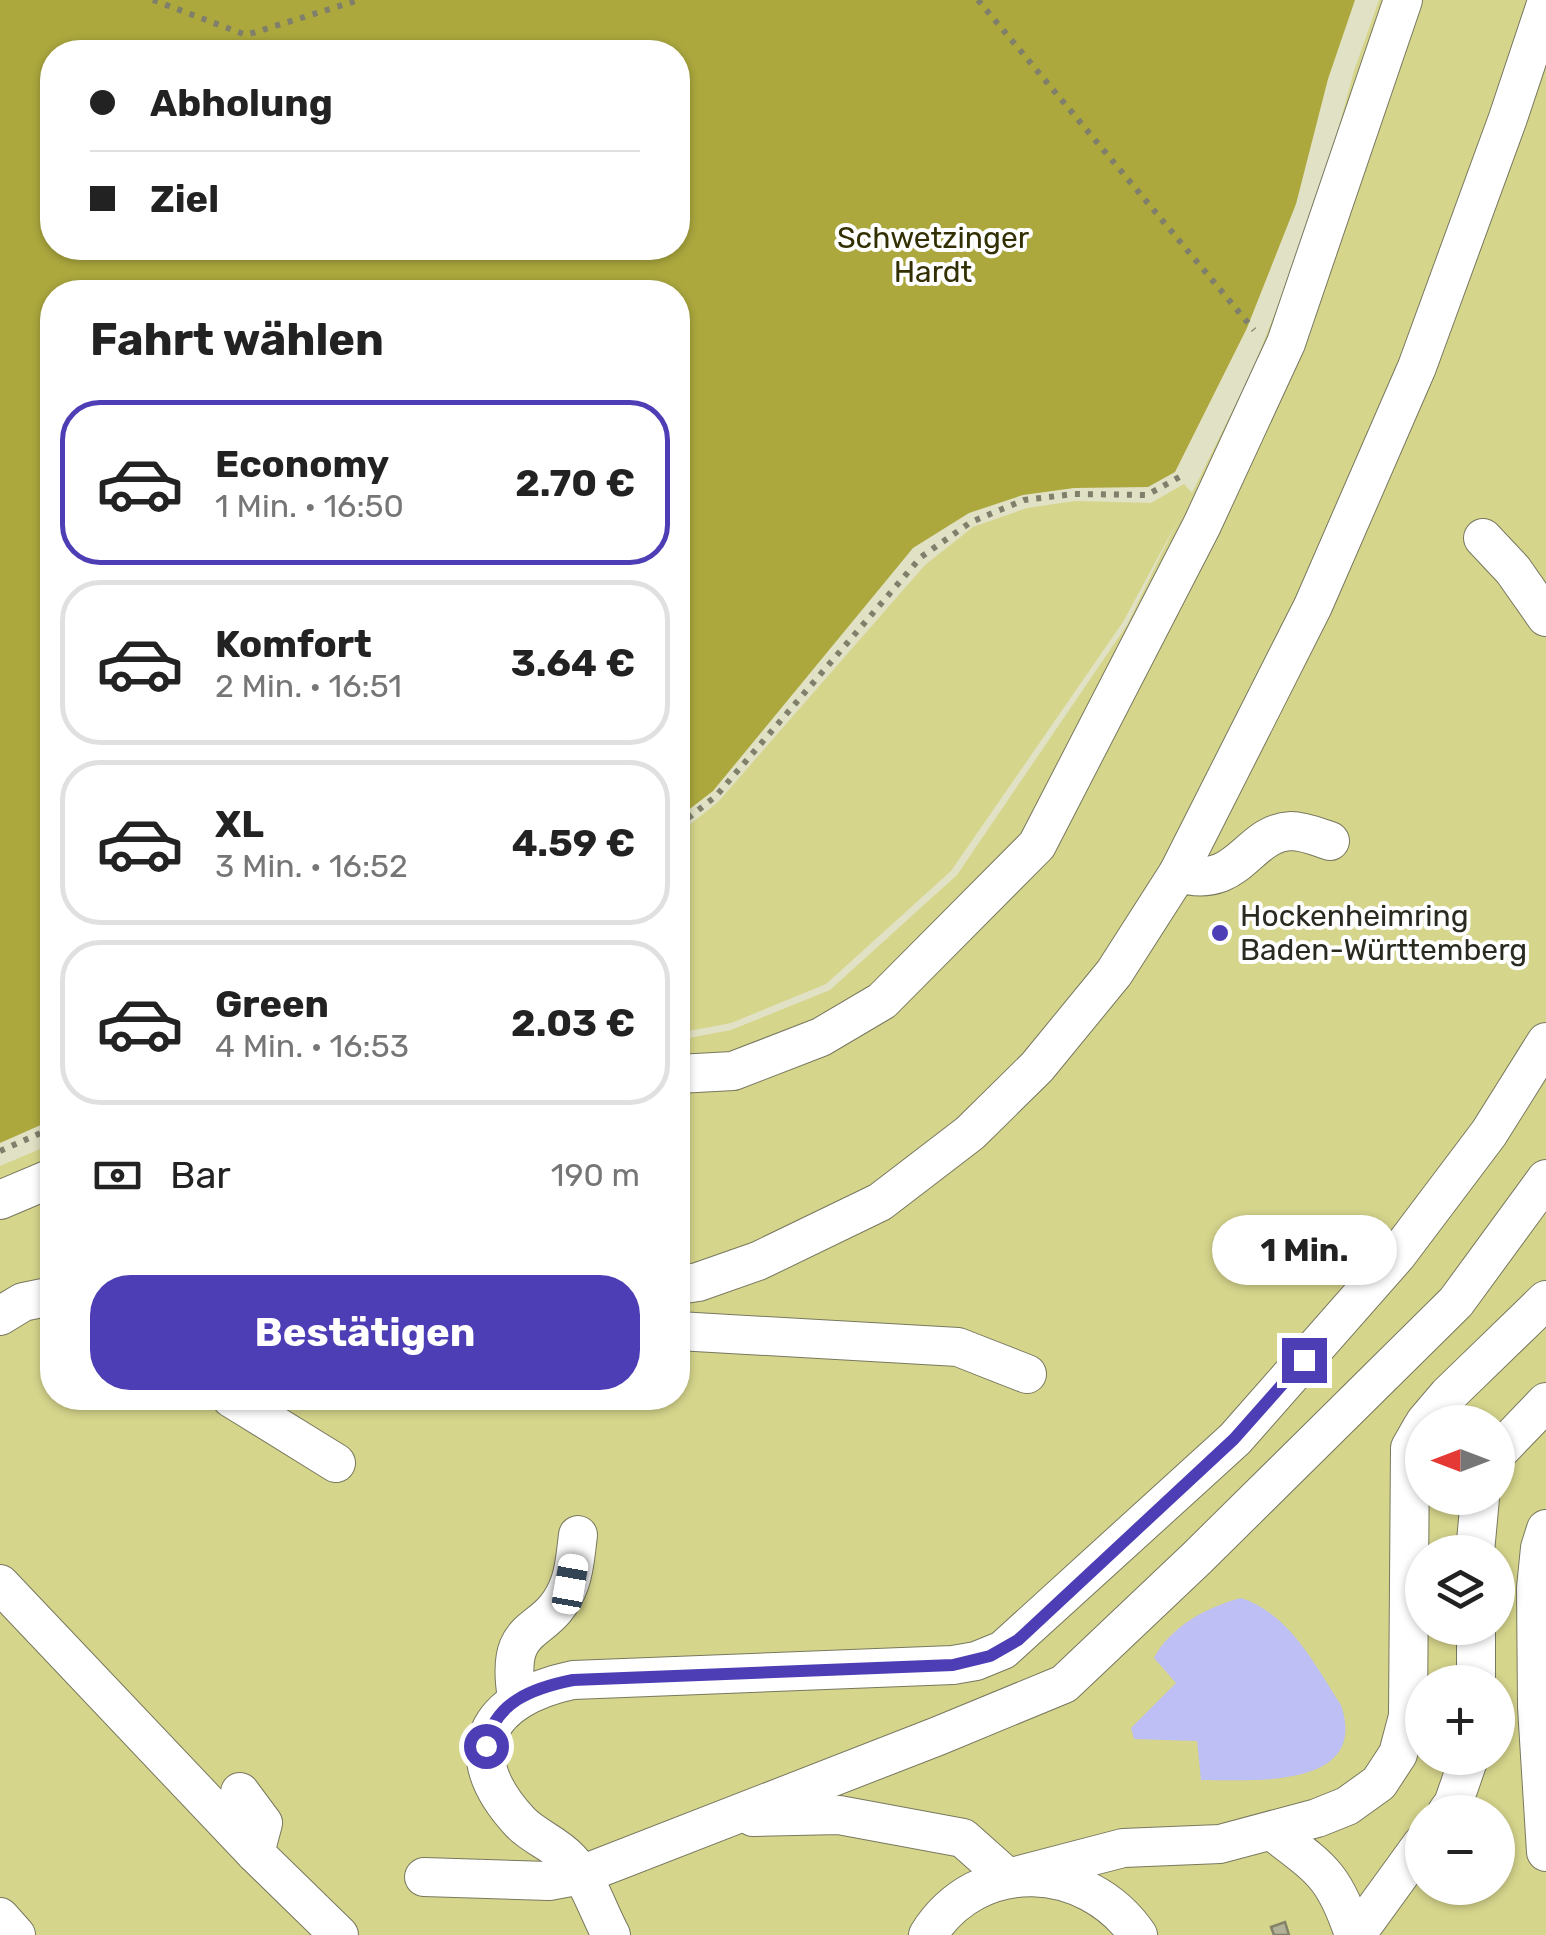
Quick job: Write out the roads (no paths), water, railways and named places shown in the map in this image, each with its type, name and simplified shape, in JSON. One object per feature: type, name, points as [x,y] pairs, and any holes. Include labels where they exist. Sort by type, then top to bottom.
[{"type":"lane","points":[[690,1073],[733,1071],[821,1038],[882,1002],[1037,845],[1202,525],[1286,343],[1403,0]]},
{"type":"lane","points":[[690,1283],[758,1261],[880,1202],[970,1133],[1037,1067],[1114,973],[1178,872],[1313,606],[1417,367],[1546,4]]},
{"type":"lane","points":[[1508,118],[1546,99]]},
{"type":"lane","points":[[1483,538],[1513,570],[1546,617]]},
{"type":"lane","points":[[1178,872],[1198,878],[1216,876],[1289,831],[1330,841]]},
{"type":"lane","points":[[612,1935],[570,1860],[524,1827],[494,1787],[488,1767],[489,1731],[517,1698],[573,1680],[953,1665],[1003,1650],[1234,1439],[1397,1254],[1489,1133],[1546,1042]]},
{"type":"lane","points":[[424,1877],[549,1881],[581,1875],[1064,1684],[1198,1558],[1456,1302],[1546,1179]]},
{"type":"lane","points":[[0,1200],[40,1183]]},
{"type":"lane","points":[[0,1316],[23,1302],[40,1298]]},
{"type":"lane","points":[[1440,1405],[1546,1300]]},
{"type":"lane","points":[[690,1332],[958,1347],[1027,1374]]},
{"type":"lane","points":[[1515,1434],[1546,1402]]},
{"type":"lane","points":[[250,1410],[336,1463]]},
{"type":"lane","points":[[928,1935],[938,1919],[970,1893],[1008,1878],[1123,1848],[1220,1844],[1272,1831],[1348,1806],[1379,1783],[1398,1754],[1408,1716],[1410,1515]]},
{"type":"lane","points":[[1546,1529],[1536,1588],[1542,1650],[1537,1706],[1544,1769],[1546,1852]]},
{"type":"lane","points":[[517,1698],[514,1654],[520,1641],[550,1614],[570,1584],[578,1535]]},
{"type":"lane","points":[[0,1584],[338,1935]]},
{"type":"lane","points":[[240,1792],[262,1823],[255,1853]]},
{"type":"lane","points":[[726,1818],[839,1814],[963,1838],[1008,1878],[1049,1877],[1089,1889],[1123,1913],[1138,1935]]},
{"type":"lane","points":[[1272,1831],[1326,1873],[1343,1902],[1355,1935]]},
{"type":"lane","points":[[1355,1935],[1405,1867]]},
{"type":"lane","points":[[0,1917],[16,1935]]},
{"type":"water","points":[[1241,1598],[1258,1605],[1287,1628],[1341,1705],[1345,1733],[1338,1753],[1323,1766],[1275,1779],[1201,1780],[1197,1741],[1134,1739],[1131,1728],[1176,1683],[1154,1658],[1161,1647],[1191,1619]]},
{"type":"place","name":"Hockenheimring Baden-Württemberg","points":[[1220,933]]},
{"type":"park label","name":"Schwetzinger Hardt","points":[[933,255]]}]
